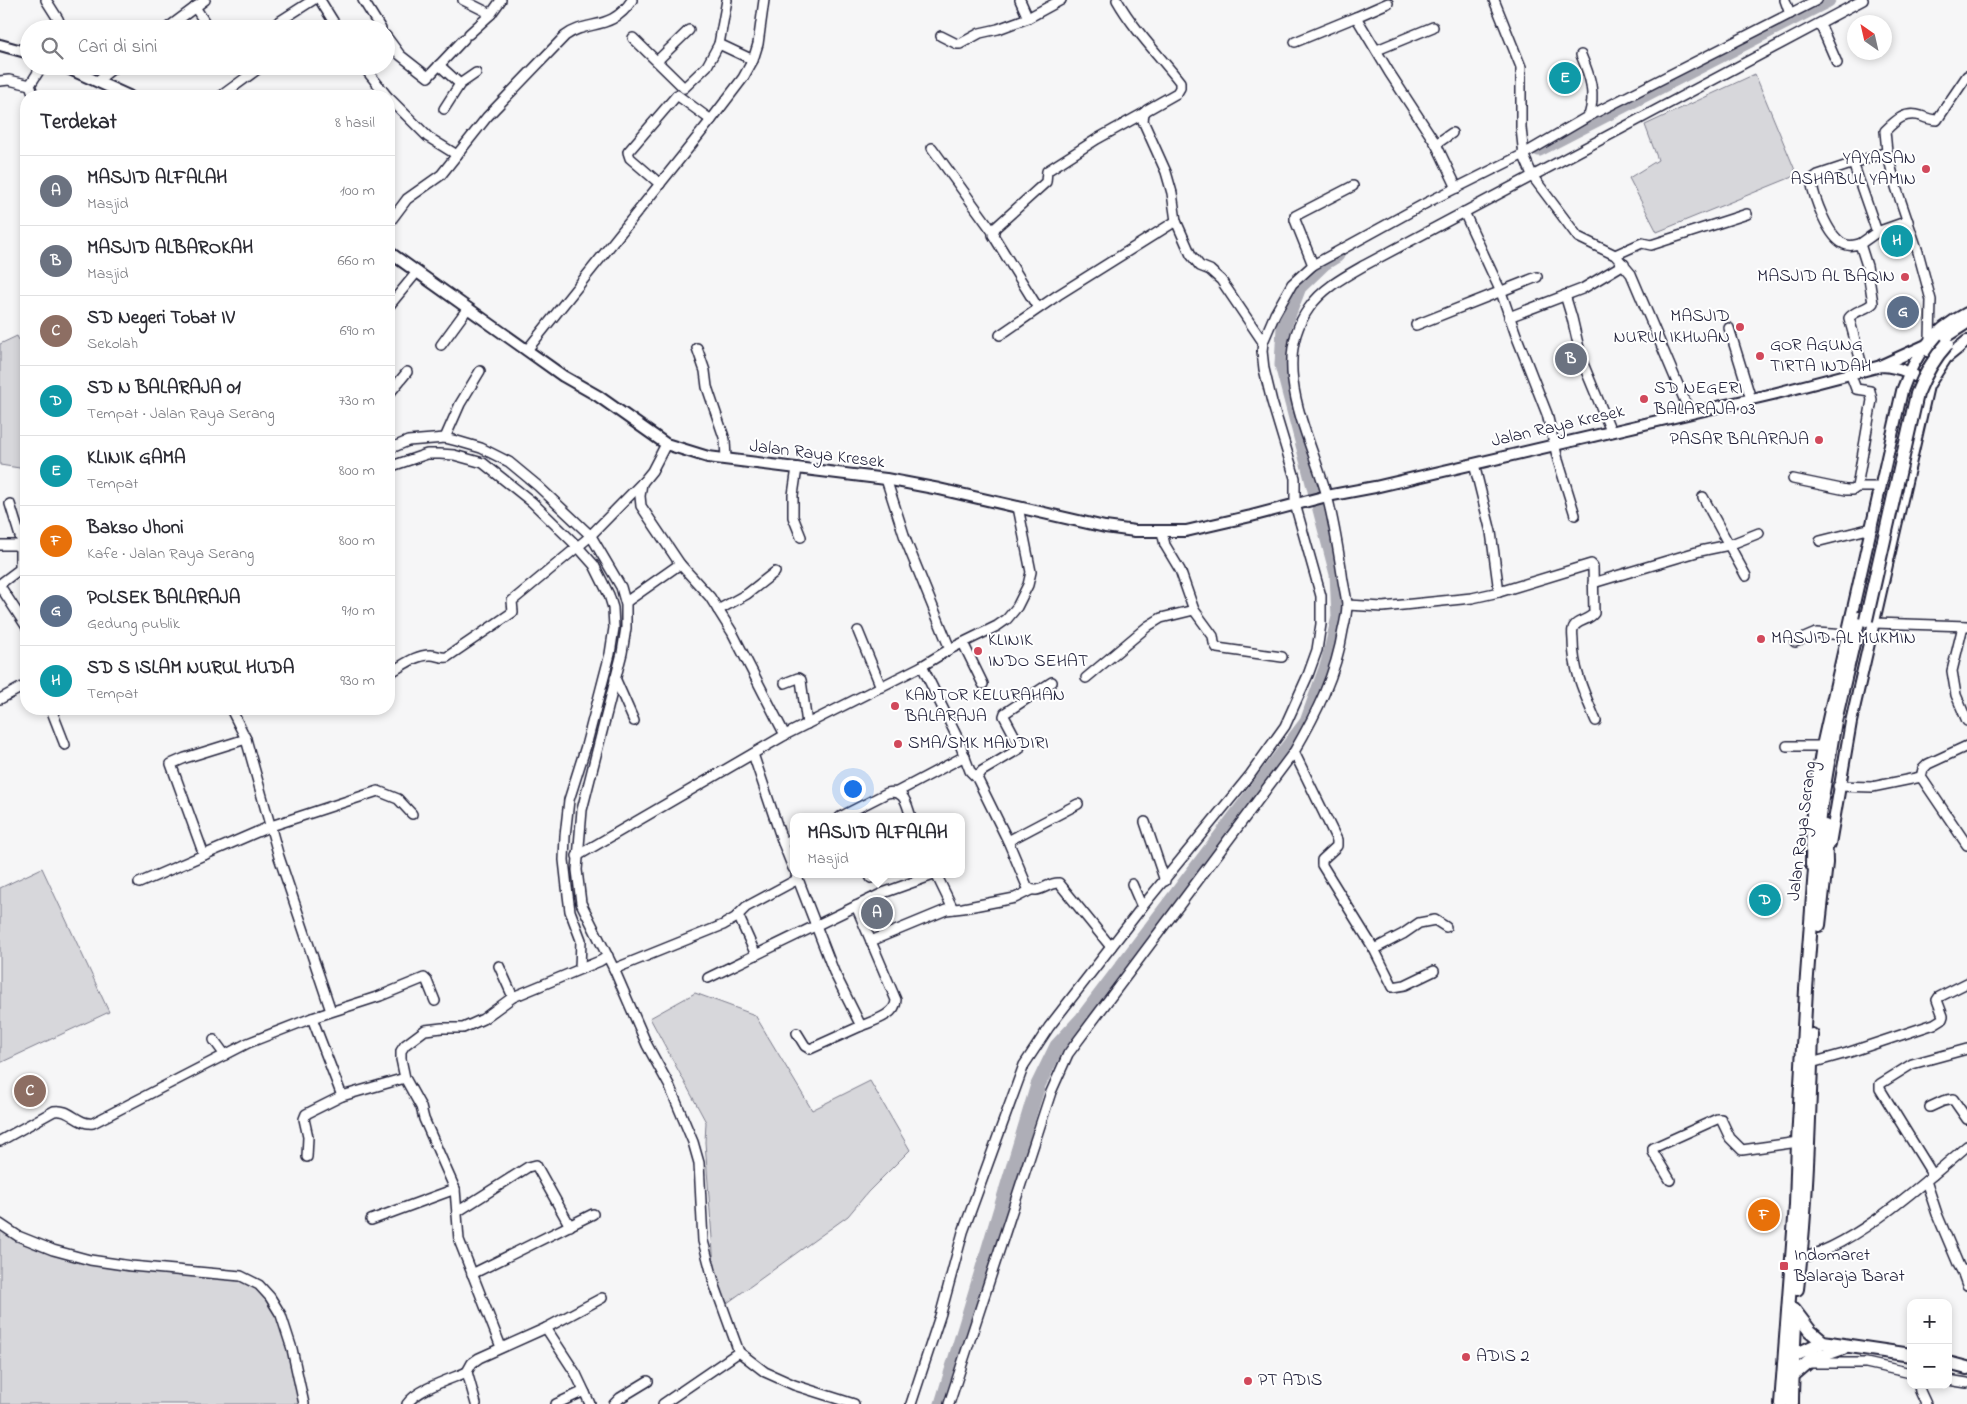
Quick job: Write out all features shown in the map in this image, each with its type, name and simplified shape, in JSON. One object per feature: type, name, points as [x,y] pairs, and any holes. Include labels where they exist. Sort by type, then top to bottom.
[{"type":"highway","name":"Jalan Raya Serang","points":[[1792,1404],[1790,1357],[1796,1259],[1796,1205],[1805,1099],[1822,816],[1835,721],[1910,392],[1918,370],[1930,351],[1942,338],[1967,322]]},
{"type":"highway","name":"Jalan Raya Serang","points":[[1822,816],[1917,394],[1925,373],[1935,357],[1947,344],[1967,331]]},
{"type":"highway","name":"Jalan Raya Serang","points":[[1805,1099],[1811,1063],[1817,896]]},
{"type":"highway","name":"Jalan Raya Serang","points":[[1781,1404],[1790,1357],[1795,1313],[1792,1300]]},
{"type":"highway","points":[[1792,1300],[1812,1324],[1826,1334],[1829,1343]]},
{"type":"highway","points":[[1795,1313],[1810,1331],[1829,1343],[1907,1354]]},
{"type":"highway","points":[[1790,1357],[1829,1343]]},
{"type":"highway","points":[[1791,1377],[1806,1363],[1820,1355],[1850,1346]]},
{"type":"highway","points":[[1952,1364],[1967,1368]]},
{"type":"main road","points":[[0,45],[20,51]]},
{"type":"main road","points":[[84,75],[116,90]]},
{"type":"main road","name":"Jalan Raya Kresek","points":[[395,256],[527,350],[666,444],[708,457],[886,479],[1105,527],[1135,531],[1186,531],[1298,503],[1375,487],[1751,399],[1863,369],[1881,366],[1909,372]]},
{"type":"main road","points":[[1881,366],[1927,343],[1967,313]]},
{"type":"main road","points":[[1817,896],[1851,722],[1928,386],[1946,358],[1967,341]]},
{"type":"main road","points":[[1817,896],[1810,848],[1812,810],[1822,746],[1872,528],[1894,418],[1909,372],[1927,343]]},
{"type":"main road","points":[[1909,372],[1928,386]]},
{"type":"main road","points":[[1894,418],[1905,430],[1913,432],[1917,429]]},
{"type":"main road","points":[[1857,592],[1863,597],[1870,599],[1880,593]]},
{"type":"street","points":[[46,0],[58,20]]},
{"type":"street","points":[[178,20],[205,0]]},
{"type":"street","points":[[282,20],[313,0]]},
{"type":"street","points":[[320,0],[332,20]]},
{"type":"street","points":[[363,0],[375,20]]},
{"type":"street","points":[[463,0],[491,14]]},
{"type":"street","points":[[395,49],[400,56],[428,77],[491,14],[502,0]]},
{"type":"street","points":[[395,215],[406,199],[436,179],[487,117],[565,36],[574,30],[612,20],[632,0]]},
{"type":"street","points":[[660,184],[630,158],[628,152],[677,95],[707,66],[719,44],[727,0]]},
{"type":"street","points":[[527,350],[743,78],[753,60],[762,25],[764,0]]},
{"type":"street","points":[[1020,0],[1028,18]]},
{"type":"street","points":[[941,36],[960,44],[974,36],[1028,18],[1061,0]]},
{"type":"street","points":[[993,232],[998,225],[1046,182],[1048,170],[1097,139],[1144,113],[1177,92],[1180,88],[1180,82],[1135,28],[1117,0]]},
{"type":"street","points":[[1494,0],[1521,67],[1521,128],[1524,155],[1532,175],[1578,237],[1615,255],[1631,274],[1690,413]]},
{"type":"street","points":[[1785,0],[1790,14]]},
{"type":"street","points":[[911,1404],[941,1314],[962,1232],[1024,1065],[1049,1027],[1111,946],[1250,775],[1285,726],[1317,650],[1321,624],[1321,596],[1298,503],[1294,478],[1266,377],[1262,351],[1263,342],[1282,299],[1292,284],[1313,265],[1457,188],[1524,155],[1589,116],[1817,0]]},
{"type":"street","points":[[949,1404],[1051,1092],[1068,1054],[1294,752],[1314,719],[1324,695],[1341,642],[1347,605],[1336,538],[1298,404],[1291,371],[1292,350],[1297,330],[1308,310],[1328,287],[1365,265],[1863,0]]},
{"type":"street","points":[[1295,42],[1388,2]]},
{"type":"street","points":[[195,7],[203,20]]},
{"type":"street","points":[[1356,17],[1436,144],[1457,188]]},
{"type":"street","points":[[1820,24],[1837,63]]},
{"type":"street","points":[[1377,50],[1432,27]]},
{"type":"street","points":[[657,61],[689,30]]},
{"type":"street","points":[[634,38],[684,88]]},
{"type":"street","points":[[719,44],[753,60]]},
{"type":"street","points":[[1581,54],[1592,91],[1593,102],[1589,116]]},
{"type":"street","points":[[439,65],[460,84]]},
{"type":"street","points":[[444,110],[460,84],[476,73]]},
{"type":"street","points":[[30,85],[36,75]]},
{"type":"street","points":[[97,81],[105,75]]},
{"type":"street","points":[[229,90],[250,75]]},
{"type":"street","points":[[370,75],[382,90]]},
{"type":"street","points":[[1927,343],[1931,300],[1918,252],[1896,186],[1887,152],[1885,130],[1895,121],[1908,114],[1937,120],[1967,76]]},
{"type":"street","points":[[0,81],[9,80],[30,85]]},
{"type":"street","points":[[30,85],[32,90]]},
{"type":"street","points":[[677,95],[711,120]]},
{"type":"street","points":[[395,104],[428,137],[457,155]]},
{"type":"street","points":[[1144,113],[1147,131],[1166,172],[1172,193],[1176,221],[1191,256],[1200,266],[1210,270],[1221,280],[1263,342]]},
{"type":"street","points":[[1436,144],[1452,134]]},
{"type":"street","points":[[932,148],[993,232],[1038,308]]},
{"type":"street","points":[[1887,152],[1815,176],[1811,183],[1828,228],[1845,245],[1860,244],[1877,232],[1908,222]]},
{"type":"street","points":[[1853,163],[1877,232]]},
{"type":"street","points":[[1313,265],[1295,216],[1353,186]]},
{"type":"street","points":[[1464,212],[1501,292],[1547,414],[1554,445],[1575,515]]},
{"type":"street","points":[[1615,255],[1642,243],[1651,245],[1747,214]]},
{"type":"street","points":[[1000,335],[1038,308],[1176,221]]},
{"type":"street","points":[[1860,244],[1873,303],[1852,314],[1849,320],[1863,369]]},
{"type":"street","points":[[1509,317],[1582,289],[1624,264]]},
{"type":"street","points":[[395,298],[416,272]]},
{"type":"street","points":[[1416,326],[1537,277]]},
{"type":"street","points":[[1565,295],[1582,361],[1612,432]]},
{"type":"street","points":[[441,345],[468,308]]},
{"type":"street","points":[[1729,328],[1751,399]]},
{"type":"street","points":[[697,348],[705,371],[707,388],[724,440],[726,459]]},
{"type":"street","points":[[445,438],[460,404],[480,371]]},
{"type":"street","points":[[395,387],[407,372]]},
{"type":"street","points":[[1850,373],[1856,389],[1870,391],[1872,400],[1857,487]]},
{"type":"street","points":[[395,446],[408,441],[445,438],[487,458],[496,472],[519,480],[538,497],[594,565],[609,577],[621,606],[620,628]]},
{"type":"street","points":[[395,670],[415,658],[429,654],[443,658],[513,612],[512,601],[589,537],[652,471],[666,444]]},
{"type":"street","points":[[395,465],[427,454],[487,458],[507,463],[519,480],[589,537],[609,577],[621,606],[620,628],[615,678],[582,810],[577,856],[581,903],[604,958],[614,969],[647,1045],[669,1085],[693,1142],[699,1163],[703,1241],[735,1355],[764,1372],[794,1385],[854,1404]]},
{"type":"street","points":[[496,472],[507,463]]},
{"type":"street","points":[[1474,464],[1491,532],[1499,592]]},
{"type":"street","points":[[797,468],[793,495],[793,517],[801,537]]},
{"type":"street","points":[[886,479],[906,541],[950,649]]},
{"type":"street","points":[[1793,479],[1846,490],[1853,490],[1857,487],[1880,488]]},
{"type":"street","points":[[642,482],[641,506],[680,564],[718,610],[732,632],[785,735]]},
{"type":"street","points":[[1703,497],[1746,576]]},
{"type":"street","points":[[10,504],[20,536]]},
{"type":"street","points":[[577,856],[785,735],[922,666],[1007,619],[1017,607],[1028,585],[1031,572],[1018,507]]},
{"type":"street","points":[[1820,541],[1872,528]]},
{"type":"street","points":[[1162,532],[1165,545],[1180,570],[1194,610],[1213,636],[1216,646],[1282,657]]},
{"type":"street","points":[[1593,583],[1700,551],[1729,545],[1759,533]]},
{"type":"street","points":[[0,545],[20,544]]},
{"type":"street","points":[[621,606],[680,564]]},
{"type":"street","points":[[1347,605],[1383,606],[1472,598],[1499,592],[1587,564],[1593,566],[1594,613],[1590,618],[1572,629],[1574,663],[1596,721]]},
{"type":"street","points":[[20,570],[0,585],[20,617]]},
{"type":"street","points":[[718,610],[747,594],[775,572]]},
{"type":"street","points":[[1086,678],[1148,626],[1161,618],[1194,610]]},
{"type":"street","points":[[1874,623],[1965,626],[1952,671],[1956,695],[1967,721]]},
{"type":"street","points":[[858,631],[881,687]]},
{"type":"street","points":[[1795,642],[1816,633],[1847,635]]},
{"type":"street","points":[[963,643],[983,684]]},
{"type":"street","points":[[581,968],[581,940],[570,911],[565,869],[567,816],[569,800],[616,653]]},
{"type":"street","points":[[922,666],[965,756],[970,771],[977,778],[1008,841],[1027,886],[1031,890]]},
{"type":"street","points":[[615,678],[634,721]]},
{"type":"street","points":[[785,683],[798,678],[801,680],[807,724]]},
{"type":"street","points":[[977,778],[982,771],[1020,748],[1004,716],[1005,713],[1052,682]]},
{"type":"street","points":[[0,699],[20,688]]},
{"type":"street","points":[[53,715],[65,745]]},
{"type":"street","points":[[235,715],[246,739],[279,857],[331,1011]]},
{"type":"street","points":[[204,855],[171,764],[246,739]]},
{"type":"street","points":[[1787,746],[1822,746]]},
{"type":"street","points":[[1967,746],[1928,764],[1923,769],[1921,777],[1967,846]]},
{"type":"street","points":[[1294,752],[1337,840],[1337,846],[1322,860],[1322,865],[1374,949],[1393,987],[1405,985],[1434,971]]},
{"type":"street","points":[[753,754],[790,860]]},
{"type":"street","points":[[848,813],[886,793],[896,792],[965,756]]},
{"type":"street","points":[[1838,786],[1872,787],[1921,777]]},
{"type":"street","points":[[139,883],[271,826],[378,791],[398,799],[412,814]]},
{"type":"street","points":[[896,792],[903,797],[909,813]]},
{"type":"street","points":[[1008,841],[1078,804]]},
{"type":"street","points":[[1145,822],[1164,881]]},
{"type":"street","points":[[783,843],[790,840]]},
{"type":"street","points":[[614,969],[723,925],[746,907],[795,878]]},
{"type":"street","points":[[797,878],[834,972],[861,1026]]},
{"type":"street","points":[[708,978],[883,893],[925,878]]},
{"type":"street","points":[[938,878],[953,909]]},
{"type":"street","points":[[871,941],[937,913],[1015,898],[1031,890],[1040,890],[1054,883],[1059,883],[1111,946]]},
{"type":"street","points":[[1132,884],[1142,907]]},
{"type":"street","points":[[797,1033],[805,1046],[810,1049],[891,1012],[896,1004],[896,1000],[856,906]]},
{"type":"street","points":[[738,915],[756,955]]},
{"type":"street","points":[[1374,949],[1419,923],[1435,920],[1446,927]]},
{"type":"street","points":[[501,1347],[459,1240],[455,1189],[424,1119],[421,1107],[405,1078],[401,1051],[405,1045],[425,1030],[463,1028],[483,1019],[513,997],[604,958]]},
{"type":"street","points":[[499,966],[513,997]]},
{"type":"street","points":[[0,1141],[54,1111],[68,1112],[82,1123],[93,1123],[248,1043],[331,1011],[380,996],[424,978],[435,1001]]},
{"type":"street","points":[[1811,1063],[1934,1024],[1942,1019],[1937,1000],[1939,997],[1967,983]]},
{"type":"street","points":[[312,1018],[342,1096]]},
{"type":"street","points":[[214,1040],[225,1055]]},
{"type":"street","points":[[1967,1050],[1912,1064],[1880,1084],[1880,1089],[1929,1178],[1937,1214],[1965,1271],[1967,1285]]},
{"type":"street","points":[[308,1157],[308,1137],[304,1120],[306,1114],[342,1096],[405,1078]]},
{"type":"street","points":[[1930,1107],[1952,1099],[1967,1119]]},
{"type":"street","points":[[1670,1180],[1653,1152],[1654,1148],[1717,1119],[1721,1119],[1730,1138],[1742,1150],[1802,1142]]},
{"type":"street","points":[[1796,1259],[1840,1242],[1894,1206],[1967,1146]]},
{"type":"street","points":[[457,1212],[528,1167],[536,1165],[570,1226]]},
{"type":"street","points":[[371,1220],[455,1189]]},
{"type":"street","points":[[472,1274],[593,1214]]},
{"type":"street","points":[[0,1224],[18,1236],[54,1250],[90,1260],[131,1266],[241,1276],[258,1285],[270,1297],[282,1315],[292,1349],[304,1404]]},
{"type":"street","points":[[408,1404],[414,1396],[467,1372],[472,1363],[479,1358],[546,1328],[602,1298]]},
{"type":"street","points":[[546,1328],[576,1374],[590,1404]]},
{"type":"street","points":[[664,1404],[735,1355]]},
{"type":"street","points":[[1806,1363],[1866,1364],[1907,1372]]},
{"type":"street","points":[[467,1372],[476,1404]]},
{"type":"street","points":[[614,1404],[620,1398],[648,1381]]},
{"type":"street","points":[[1952,1381],[1967,1383]]},
{"type":"street","points":[[1920,1389],[1926,1404]]},
{"type":"street","points":[[556,1404],[582,1392],[585,1393]]},
{"type":"shaded area","points":[[1755,74],[1797,175],[1657,232],[1629,178],[1658,160],[1645,125]]},
{"type":"shaded area","points":[[17,336],[20,342],[20,468],[0,465],[0,344]]},
{"type":"shaded area","points":[[42,868],[109,1012],[0,1063],[0,888]]},
{"type":"shaded area","points":[[695,993],[755,1015],[812,1110],[870,1081],[910,1150],[868,1192],[848,1216],[723,1306],[714,1266],[705,1142],[706,1122],[650,1018]]},
{"type":"shaded area","points":[[0,1220],[31,1240],[130,1266],[225,1269],[263,1290],[287,1330],[305,1404],[0,1404]]},
{"type":"waterway","points":[[1539,149],[1828,0]]},
{"type":"waterway","points":[[942,1404],[1038,1085],[1057,1046],[1082,1019],[1307,722],[1328,663],[1339,617],[1337,574],[1282,365],[1284,326],[1299,287],[1324,263],[1337,255]]},
{"type":"place","name":"KLINIK GAMA","points":[[1565,78]]},
{"type":"place","name":"YAYASAN ASHABUL YAMIN","points":[[1926,169]]},
{"type":"place","name":"SD S ISLAM NURUL HUDA","points":[[1897,241]]},
{"type":"place","name":"MASJID AL BAQIN","points":[[1905,277]]},
{"type":"place","name":"POLSEK BALARAJA","points":[[1903,312]]},
{"type":"place","name":"MASJID NURUL IKHWAN","points":[[1740,327]]},
{"type":"place","name":"GOR AGUNG TIRTA INDAH","points":[[1760,356]]},
{"type":"place","name":"MASJID ALBAROKAH","points":[[1571,359]]},
{"type":"place","name":"SD NEGERI BALARAJA 03","points":[[1644,399]]},
{"type":"place","name":"PASAR BALARAJA","points":[[1819,440]]},
{"type":"place","name":"MASJID AL MUKMIN","points":[[1761,639]]},
{"type":"place","name":"KLINIK INDO SEHAT","points":[[978,651]]},
{"type":"place","name":"KANTOR KELURAHAN BALARAJA","points":[[895,706]]},
{"type":"place","name":"SMA/SMK MANDIRI","points":[[898,744]]},
{"type":"place","name":"SD N BALARAJA 01","points":[[1765,900]]},
{"type":"place","name":"MASJID ALFALAH","points":[[877,913]]},
{"type":"place","name":"SD Negeri Tobat IV","points":[[30,1091]]},
{"type":"place","name":"Bakso Jhoni","points":[[1764,1215]]},
{"type":"place","name":"Indomaret Balaraja Barat","points":[[1784,1266]]},
{"type":"place","name":"ADIS 2","points":[[1466,1357]]},
{"type":"place","name":"PT ADIS","points":[[1248,1381]]}]
